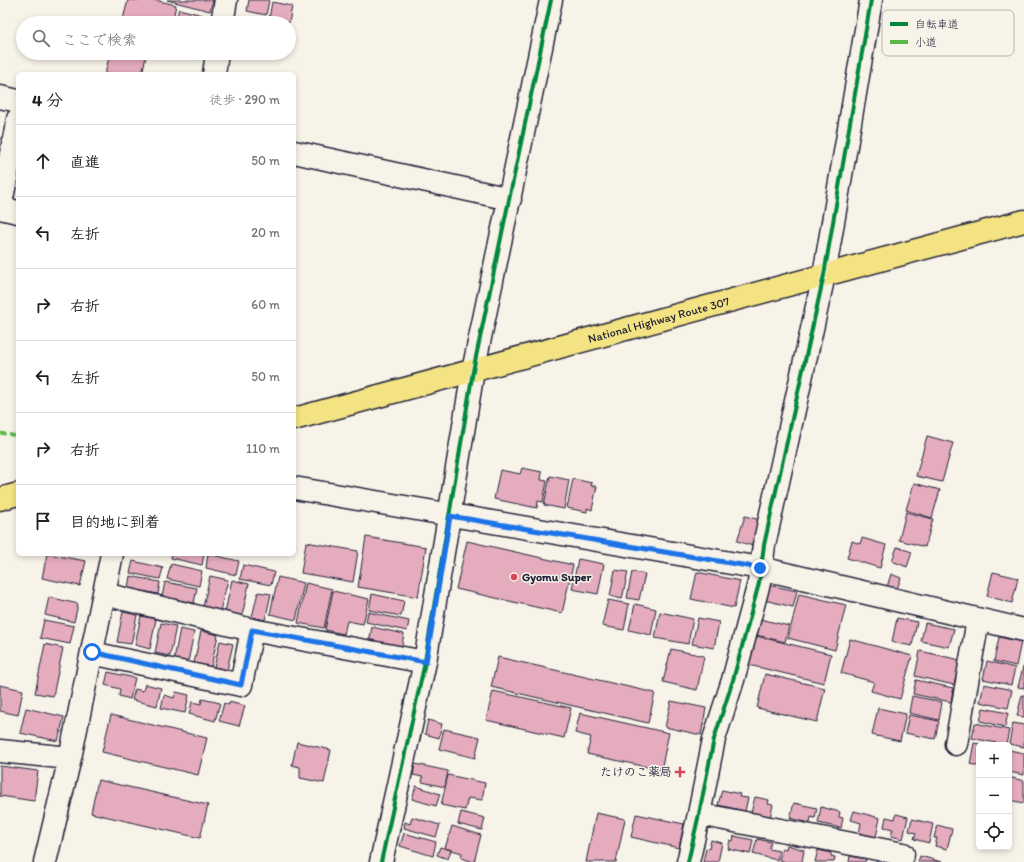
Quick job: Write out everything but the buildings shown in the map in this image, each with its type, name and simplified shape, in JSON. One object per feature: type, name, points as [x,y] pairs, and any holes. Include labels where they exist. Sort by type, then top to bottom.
[{"type":"highway","name":"National Highway Route 307","points":[[296,418],[1024,221]]},
{"type":"highway","points":[[0,499],[16,495]]},
{"type":"street","points":[[223,16],[226,0]]},
{"type":"street","points":[[381,862],[426,662],[473,371],[551,0]]},
{"type":"street","points":[[688,862],[714,739],[733,680],[758,583],[824,275],[871,0]]},
{"type":"street","points":[[214,72],[216,60]]},
{"type":"street","points":[[0,98],[16,101]]},
{"type":"street","points":[[16,129],[0,208],[16,212]]},
{"type":"street","points":[[296,152],[510,199]]},
{"type":"street","points":[[296,488],[760,568],[1024,630]]},
{"type":"street","points":[[45,862],[70,758],[112,556]]},
{"type":"street","points":[[104,594],[252,630],[426,662]]},
{"type":"street","points":[[956,744],[978,620]]},
{"type":"street","points":[[92,652],[241,685],[252,630]]},
{"type":"street","points":[[0,750],[70,758]]},
{"type":"street","points":[[699,814],[903,854],[901,862]]},
{"type":"marked path","points":[[0,433],[16,436]]},
{"type":"cycle path","points":[[381,862],[425,662],[473,371],[551,0]]},
{"type":"cycle path","points":[[688,862],[714,739],[733,680],[759,583],[764,545],[824,275],[871,0]]},
{"type":"place","name":"Gyomu Super","points":[[514,577]]},
{"type":"place","name":"たけのこ薬局","points":[[680,772]]},
{"type":"route","points":[[92,652],[241,685],[252,630],[426,662],[450,516],[760,568]]}]
